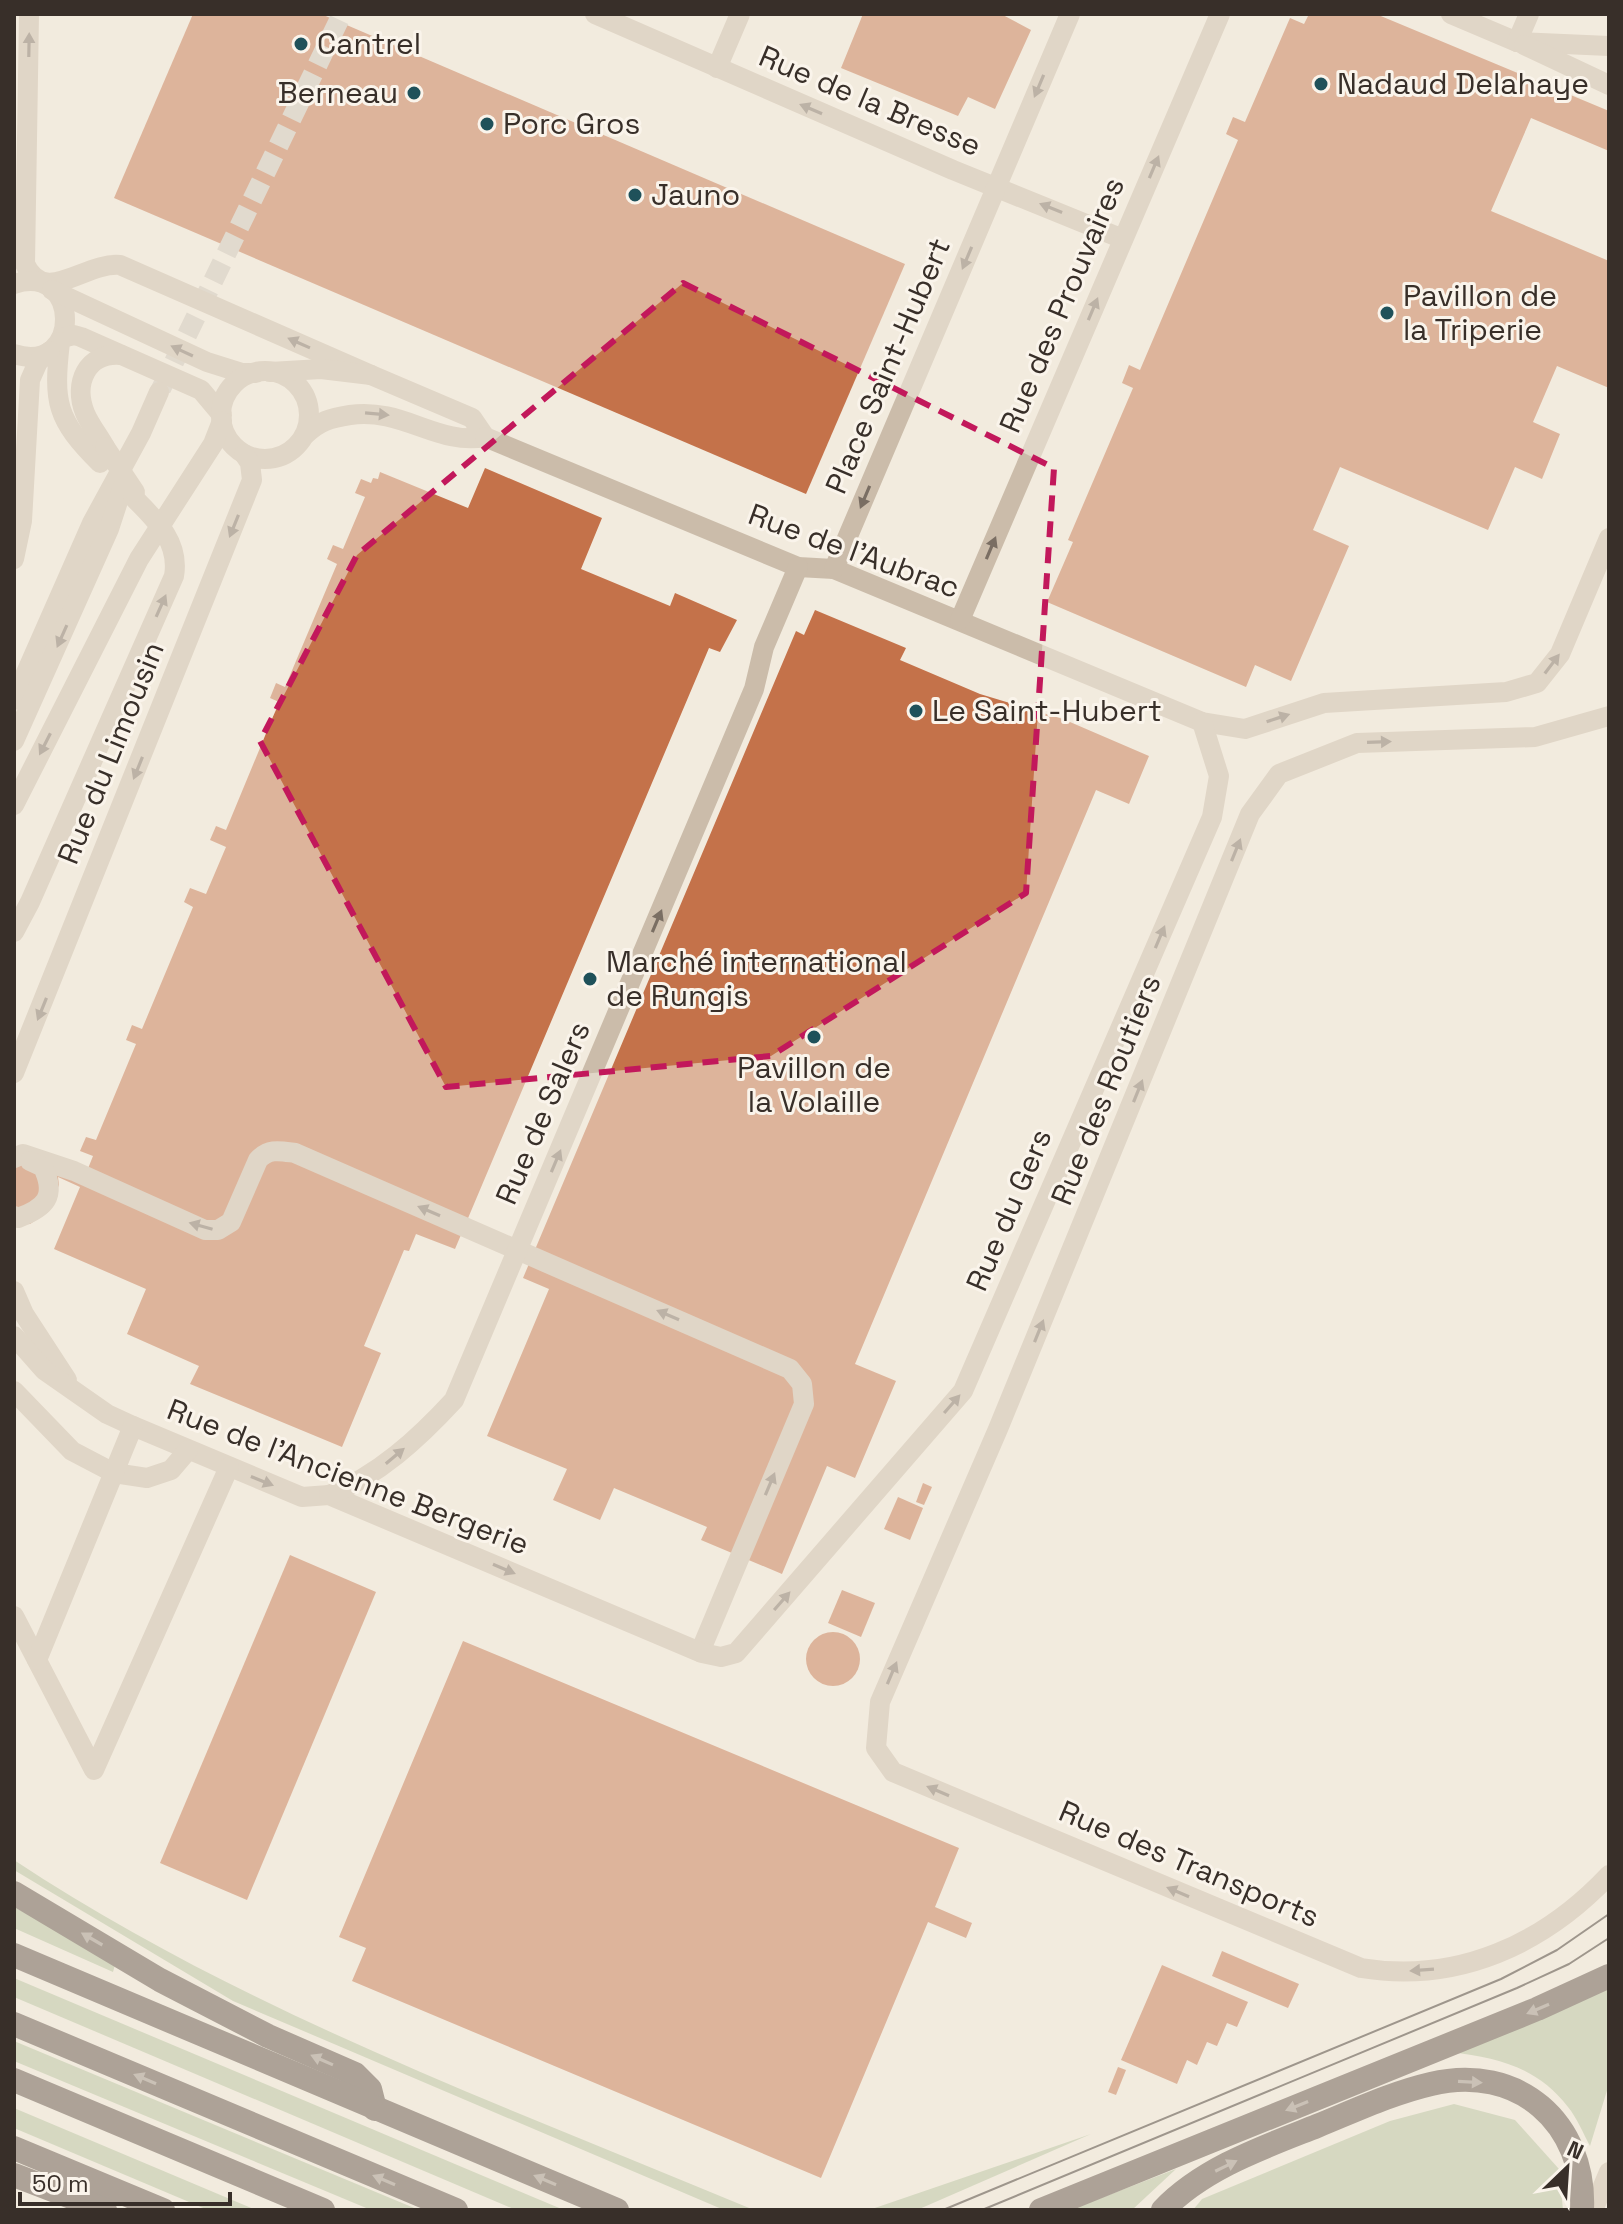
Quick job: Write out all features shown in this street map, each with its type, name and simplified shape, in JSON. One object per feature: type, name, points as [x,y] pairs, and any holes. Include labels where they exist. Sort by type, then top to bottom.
[{"type":"highway","points":[[14,1893],[216,2010],[355,2074],[370,2089],[375,2109]]},
{"type":"highway","points":[[14,1955],[617,2210]]},
{"type":"highway","points":[[1041,2210],[1537,2009],[1609,1976]]},
{"type":"highway","points":[[14,2024],[456,2210]]},
{"type":"highway","points":[[14,2080],[323,2210]]},
{"type":"highway","points":[[1163,2210],[1194,2183],[1290,2136],[1403,2092],[1434,2083],[1458,2081],[1484,2082],[1507,2088],[1545,2109],[1561,2126],[1578,2159],[1582,2210]]},
{"type":"highway","points":[[14,2148],[163,2210]]},
{"type":"highway","points":[[14,2175],[105,2210]]},
{"type":"street","points":[[14,559],[22,521],[30,380],[38,362],[57,343],[66,328],[65,307],[28,272],[25,264],[20,199],[29,14]]},
{"type":"street","name":"Rue de la Bresse","points":[[595,14],[953,170],[1123,239]]},
{"type":"street","points":[[717,68],[740,14]]},
{"type":"street","name":"Place Saint-Hubert","points":[[834,569],[1070,14]]},
{"type":"street","name":"Rue des Prouvaires","points":[[960,620],[1220,14]]},
{"type":"street","points":[[1451,14],[1609,85]]},
{"type":"street","points":[[1517,42],[1529,14]]},
{"type":"street","points":[[1517,42],[1609,46]]},
{"type":"street","points":[[47,287],[97,266],[120,265],[371,375]]},
{"type":"street","points":[[14,284],[30,281],[47,287],[207,362],[242,373],[284,375],[304,395],[309,408],[309,422],[305,435],[287,454],[274,459],[259,459],[233,446],[225,433],[222,418],[201,390],[123,356],[74,335],[28,357],[14,354]]},
{"type":"street","points":[[57,343],[56,371],[61,413],[74,437],[103,455]]},
{"type":"street","points":[[14,932],[174,576],[177,561],[174,547],[103,455],[86,414],[81,390],[88,368],[102,356],[123,356]]},
{"type":"street","name":"Rue de l'Aubrac","points":[[263,372],[321,369],[371,375],[472,418],[485,437]]},
{"type":"street","points":[[14,805],[139,559],[154,520],[213,444],[227,394],[234,385],[263,372]]},
{"type":"street","points":[[14,700],[92,523],[141,433],[159,392]]},
{"type":"street","name":"Rue de l'Aubrac","points":[[305,435],[321,422],[362,413],[386,414],[457,439],[485,437],[798,567],[834,569],[1202,722],[1245,729],[1324,703],[1506,692],[1537,683],[1560,654],[1609,538]]},
{"type":"street","points":[[14,741],[109,529],[141,433]]},
{"type":"street","name":"Rue du Limousin","points":[[14,1073],[252,480],[250,463],[244,454]]},
{"type":"street","name":"Rue de Salers","points":[[329,1495],[350,1487],[384,1465],[431,1425],[454,1400],[754,689],[764,647],[798,567]]},
{"type":"street","name":"Rue des Routiers","points":[[876,1748],[880,1702],[998,1429],[1250,814],[1279,774],[1357,743],[1535,737],[1609,716]]},
{"type":"street","name":"Rue du Gers","points":[[728,1656],[742,1648],[963,1391],[1212,817],[1219,776],[1202,722]]},
{"type":"street","points":[[14,1160],[23,1154],[74,1171],[205,1230],[218,1230],[231,1222],[263,1154],[274,1150],[295,1153],[790,1369],[802,1384],[804,1404],[700,1652]]},
{"type":"street","points":[[14,1160],[34,1162],[43,1167],[49,1190],[46,1201],[37,1211],[18,1218],[14,1216]]},
{"type":"street","points":[[14,1291],[24,1314],[74,1391]]},
{"type":"street","name":"Rue de l'Ancienne Bergerie","points":[[14,1336],[44,1370],[107,1414],[133,1426],[302,1497],[329,1495],[700,1652],[728,1656]]},
{"type":"street","points":[[14,1391],[72,1451],[114,1473],[147,1478],[171,1470],[188,1450]]},
{"type":"street","points":[[37,1660],[133,1426]]},
{"type":"street","points":[[14,1616],[94,1770],[229,1467]]},
{"type":"street","name":"Rue des Transports","points":[[876,1748],[893,1772],[1361,1968],[1381,1972],[1430,1970],[1499,1955],[1543,1931],[1582,1904],[1609,1875]]},
{"type":"street","points":[[1593,2210],[1609,2172]]},
{"type":"highlighted area","points":[[683,283],[1054,468],[1026,893],[771,1056],[446,1087],[260,741],[357,555]]},
{"type":"green space","points":[[14,1860],[101,1914],[191,1964],[282,2009],[470,2093],[754,2210],[724,2210],[233,2001],[14,1870]]},
{"type":"green space","points":[[14,1907],[116,1961],[113,1972],[14,1928]]},
{"type":"green space","points":[[14,1978],[564,2210],[516,2210],[14,1997]]},
{"type":"green space","points":[[1609,1987],[1609,2084],[1590,2146],[1571,2111],[1543,2082],[1500,2061],[1451,2052]]},
{"type":"green space","points":[[14,2041],[419,2210],[371,2210],[14,2061]]},
{"type":"green space","points":[[1454,2104],[1515,2120],[1559,2169],[1563,2210],[1193,2210],[1202,2199],[1390,2121]]},
{"type":"green space","points":[[14,2108],[256,2210],[208,2210],[14,2128]]},
{"type":"green space","points":[[1091,2134],[917,2210],[869,2210]]},
{"type":"green space","points":[[1176,2169],[1132,2210],[1070,2210]]},
{"type":"building","points":[[193,14],[321,14],[905,264],[806,494],[114,198]]},
{"type":"building","points":[[863,14],[1001,14],[1031,30],[995,109],[968,97],[958,116],[841,68]]},
{"type":"building","name":"Pavillon de la Triperie","points":[[1309,14],[1376,14],[1609,111],[1609,151],[1531,118],[1491,211],[1609,261],[1609,388],[1557,366],[1533,422],[1560,434],[1542,479],[1515,467],[1488,530],[1340,467],[1313,530],[1349,546],[1291,681],[1255,665],[1246,687],[1047,602],[1073,542],[1068,540],[1133,388],[1122,383],[1129,365],[1140,370],[1238,140],[1226,134],[1233,117],[1245,122],[1290,18],[1304,24]]},
{"type":"building","points":[[485,468],[602,518],[581,569],[670,606],[675,593],[737,620],[720,652],[709,648],[455,1249],[416,1234],[409,1251],[404,1250],[364,1346],[381,1353],[342,1447],[190,1384],[199,1366],[127,1334],[146,1289],[54,1249],[80,1187],[58,1177],[59,1185],[48,1212],[30,1224],[14,1225],[14,1146],[87,1171],[93,1156],[80,1151],[86,1137],[96,1140],[136,1044],[126,1040],[132,1025],[142,1029],[193,907],[184,902],[190,888],[206,894],[226,847],[210,840],[216,826],[226,830],[279,702],[270,698],[276,683],[285,687],[337,564],[327,559],[333,545],[343,549],[365,497],[355,493],[361,479],[371,483],[373,478],[378,479],[380,472],[468,508]]},
{"type":"building","name":"Pavillon de la Volaille","points":[[815,610],[906,648],[900,660],[980,694],[1063,719],[1149,756],[1129,804],[1096,790],[855,1364],[896,1381],[855,1478],[827,1466],[782,1574],[701,1540],[707,1527],[614,1488],[600,1520],[553,1500],[567,1469],[487,1436],[549,1289],[523,1278],[796,631],[804,635]]},
{"type":"building","points":[[923,1483],[932,1487],[924,1505],[916,1502]]},
{"type":"building","points":[[898,1497],[923,1508],[910,1540],[884,1529]]},
{"type":"building","points":[[290,1555],[376,1592],[247,1900],[160,1863]]},
{"type":"building","points":[[842,1590],[875,1603],[861,1637],[828,1623]]},
{"type":"building","points":[[833,1632],[852,1640],[860,1659],[852,1678],[833,1686],[814,1678],[806,1659],[814,1640]]},
{"type":"building","points":[[463,1641],[959,1848],[935,1907],[972,1923],[966,1938],[928,1922],[821,2178],[352,1981],[366,1948],[339,1937]]},
{"type":"building","points":[[1222,1951],[1299,1984],[1288,2008],[1212,1976]]},
{"type":"building","points":[[1162,1965],[1248,2002],[1237,2027],[1227,2023],[1217,2046],[1207,2042],[1197,2065],[1187,2060],[1177,2084],[1121,2060]]},
{"type":"building","points":[[1118,2067],[1126,2070],[1116,2095],[1108,2092]]},
{"type":"tunnel","points":[[161,389],[342,14]]},
{"type":"tram line","points":[[943,2210],[1501,1979],[1557,1950],[1609,1914]]},
{"type":"tram line","points":[[982,2210],[1517,1988],[1569,1964],[1609,1938]]},
{"type":"place","name":"Cantrel","points":[[301,44]]},
{"type":"place","name":"Nadaud Delahaye","points":[[1321,84]]},
{"type":"place","name":"Berneau","points":[[414,93]]},
{"type":"place","name":"Porc Gros","points":[[487,124]]},
{"type":"place","name":"Jauno","points":[[635,195]]},
{"type":"place","name":"Pavillon de la Triperie","points":[[1387,313]]},
{"type":"place","name":"Le Saint-Hubert","points":[[916,711]]},
{"type":"place","name":"Marché international de Rungis","points":[[590,979]]},
{"type":"place","name":"Pavillon de la Volaille","points":[[814,1037]]}]
